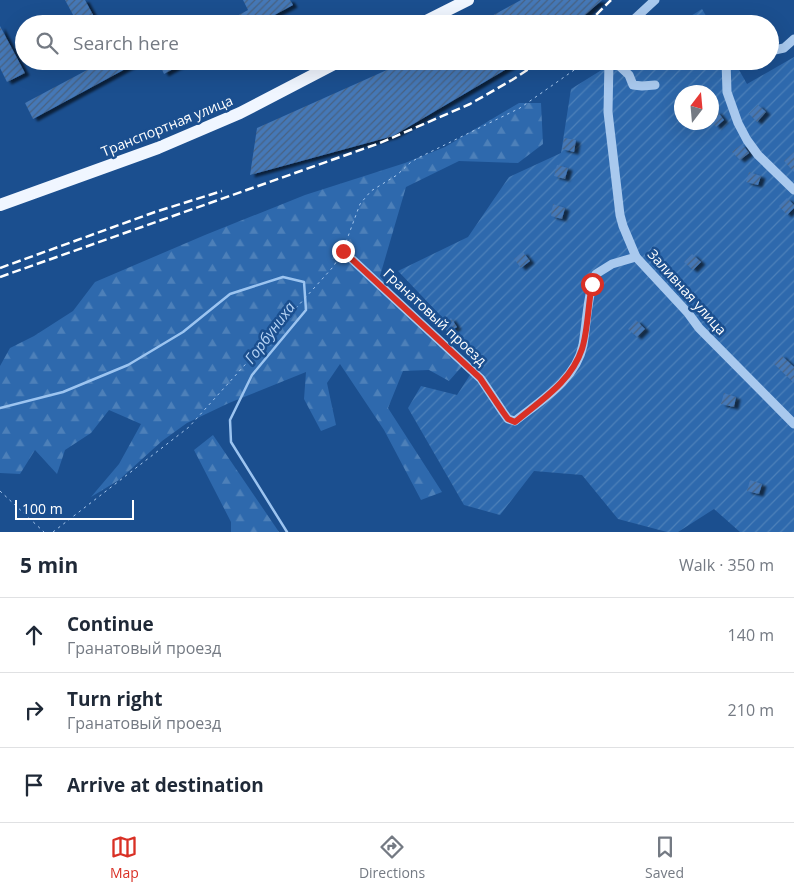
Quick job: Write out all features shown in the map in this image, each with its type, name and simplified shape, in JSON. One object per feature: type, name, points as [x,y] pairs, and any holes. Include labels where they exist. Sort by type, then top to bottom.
[{"type":"main road","points":[[438,15],[468,0]]},
{"type":"main road","name":"Транспортная улица","points":[[0,205],[158,148],[240,113],[323,70]]},
{"type":"street","points":[[639,15],[655,0]]},
{"type":"street","points":[[779,49],[784,48],[794,39]]},
{"type":"street","name":"Заливная улица","points":[[609,70],[608,112],[620,215],[636,257],[688,313],[699,328],[794,424]]},
{"type":"street","points":[[624,70],[629,75],[633,85],[654,85]]},
{"type":"street","points":[[726,70],[727,92],[738,123],[747,140],[758,155],[794,190]]},
{"type":"street","name":"Гранатовый проезд","points":[[343,251],[480,378],[508,419],[515,422],[570,374],[582,347],[591,290],[596,274],[612,264],[636,257]]},
{"type":"path","points":[[53,532],[189,427],[333,267],[343,251],[360,204],[371,191],[397,176],[410,162],[520,108],[574,70]]},
{"type":"path","points":[[0,491],[44,532]]},
{"type":"green space","points":[[702,9],[706,15],[692,15]]},
{"type":"green space","points":[[794,57],[794,532],[740,532],[714,509],[678,532],[667,532],[618,519],[582,475],[534,471],[500,515],[464,505],[408,408],[421,386],[457,395],[481,358],[398,271],[468,237],[509,177],[561,153],[571,89],[602,70],[739,70],[747,84],[771,70],[779,70],[779,66]]},
{"type":"green space","points":[[519,103],[541,103],[543,144],[518,163],[459,161],[406,187],[380,276],[406,307],[464,364],[449,381],[429,370],[403,371],[388,408],[442,492],[421,500],[384,430],[340,364],[327,383],[336,425],[321,431],[304,399],[306,372],[229,403],[187,423],[162,441],[119,480],[91,497],[119,464],[141,424],[109,410],[91,433],[65,450],[57,474],[35,450],[20,474],[0,473],[0,366],[10,348],[34,336],[73,311],[95,282],[305,195],[405,163],[445,147]]},
{"type":"green space","points":[[213,435],[279,532],[231,532],[231,522],[194,450]]},
{"type":"building","points":[[65,0],[85,0],[93,15],[73,15]]},
{"type":"building","points":[[243,0],[290,0],[293,5],[275,15],[239,15],[248,10]]},
{"type":"building","points":[[521,0],[602,0],[585,15],[494,15]]},
{"type":"building","points":[[0,26],[15,54],[15,70],[23,70],[25,73],[7,82],[0,68]]},
{"type":"building","points":[[87,70],[123,70],[33,119],[25,103]]},
{"type":"building","points":[[162,70],[171,70],[164,74]]},
{"type":"building","points":[[387,70],[505,70],[393,136],[250,175],[257,128]]},
{"type":"building","points":[[758,105],[766,112],[757,122],[749,114]]},
{"type":"building","points":[[719,114],[724,120],[719,124]]},
{"type":"building","points":[[564,138],[576,140],[574,152],[562,149]]},
{"type":"building","points":[[742,144],[749,153],[740,160],[732,152]]},
{"type":"building","points":[[794,152],[794,172],[784,161]]},
{"type":"building","points":[[557,165],[568,168],[565,179],[554,176]]},
{"type":"building","points":[[749,172],[761,176],[758,185],[746,182]]},
{"type":"building","points":[[787,198],[794,205],[794,208],[787,215],[779,206]]},
{"type":"building","points":[[553,204],[565,208],[562,219],[551,216]]},
{"type":"building","points":[[523,252],[530,261],[521,268],[514,259]]},
{"type":"building","points":[[692,254],[701,262],[693,270],[684,262]]},
{"type":"building","points":[[451,318],[457,327],[448,333],[442,324]]},
{"type":"building","points":[[636,320],[645,329],[637,337],[628,329]]},
{"type":"building","points":[[781,355],[794,367],[794,383],[773,363]]},
{"type":"building","points":[[724,393],[736,397],[734,407],[721,404]]},
{"type":"building","points":[[750,480],[762,484],[759,494],[747,491]]},
{"type":"waterway","name":"Горбуниха","points":[[0,408],[63,392],[128,365],[183,332],[230,294],[283,277],[304,282],[306,310],[252,375],[230,420],[231,442],[287,532]]},
{"type":"railway","points":[[596,15],[611,0]]},
{"type":"railway","points":[[0,277],[380,143],[470,104],[527,70]]},
{"type":"railway","points":[[0,268],[155,212],[222,191]]},
{"type":"route","points":[[343,251],[480,378],[508,419],[515,422],[570,374],[582,347],[592,284]]}]
